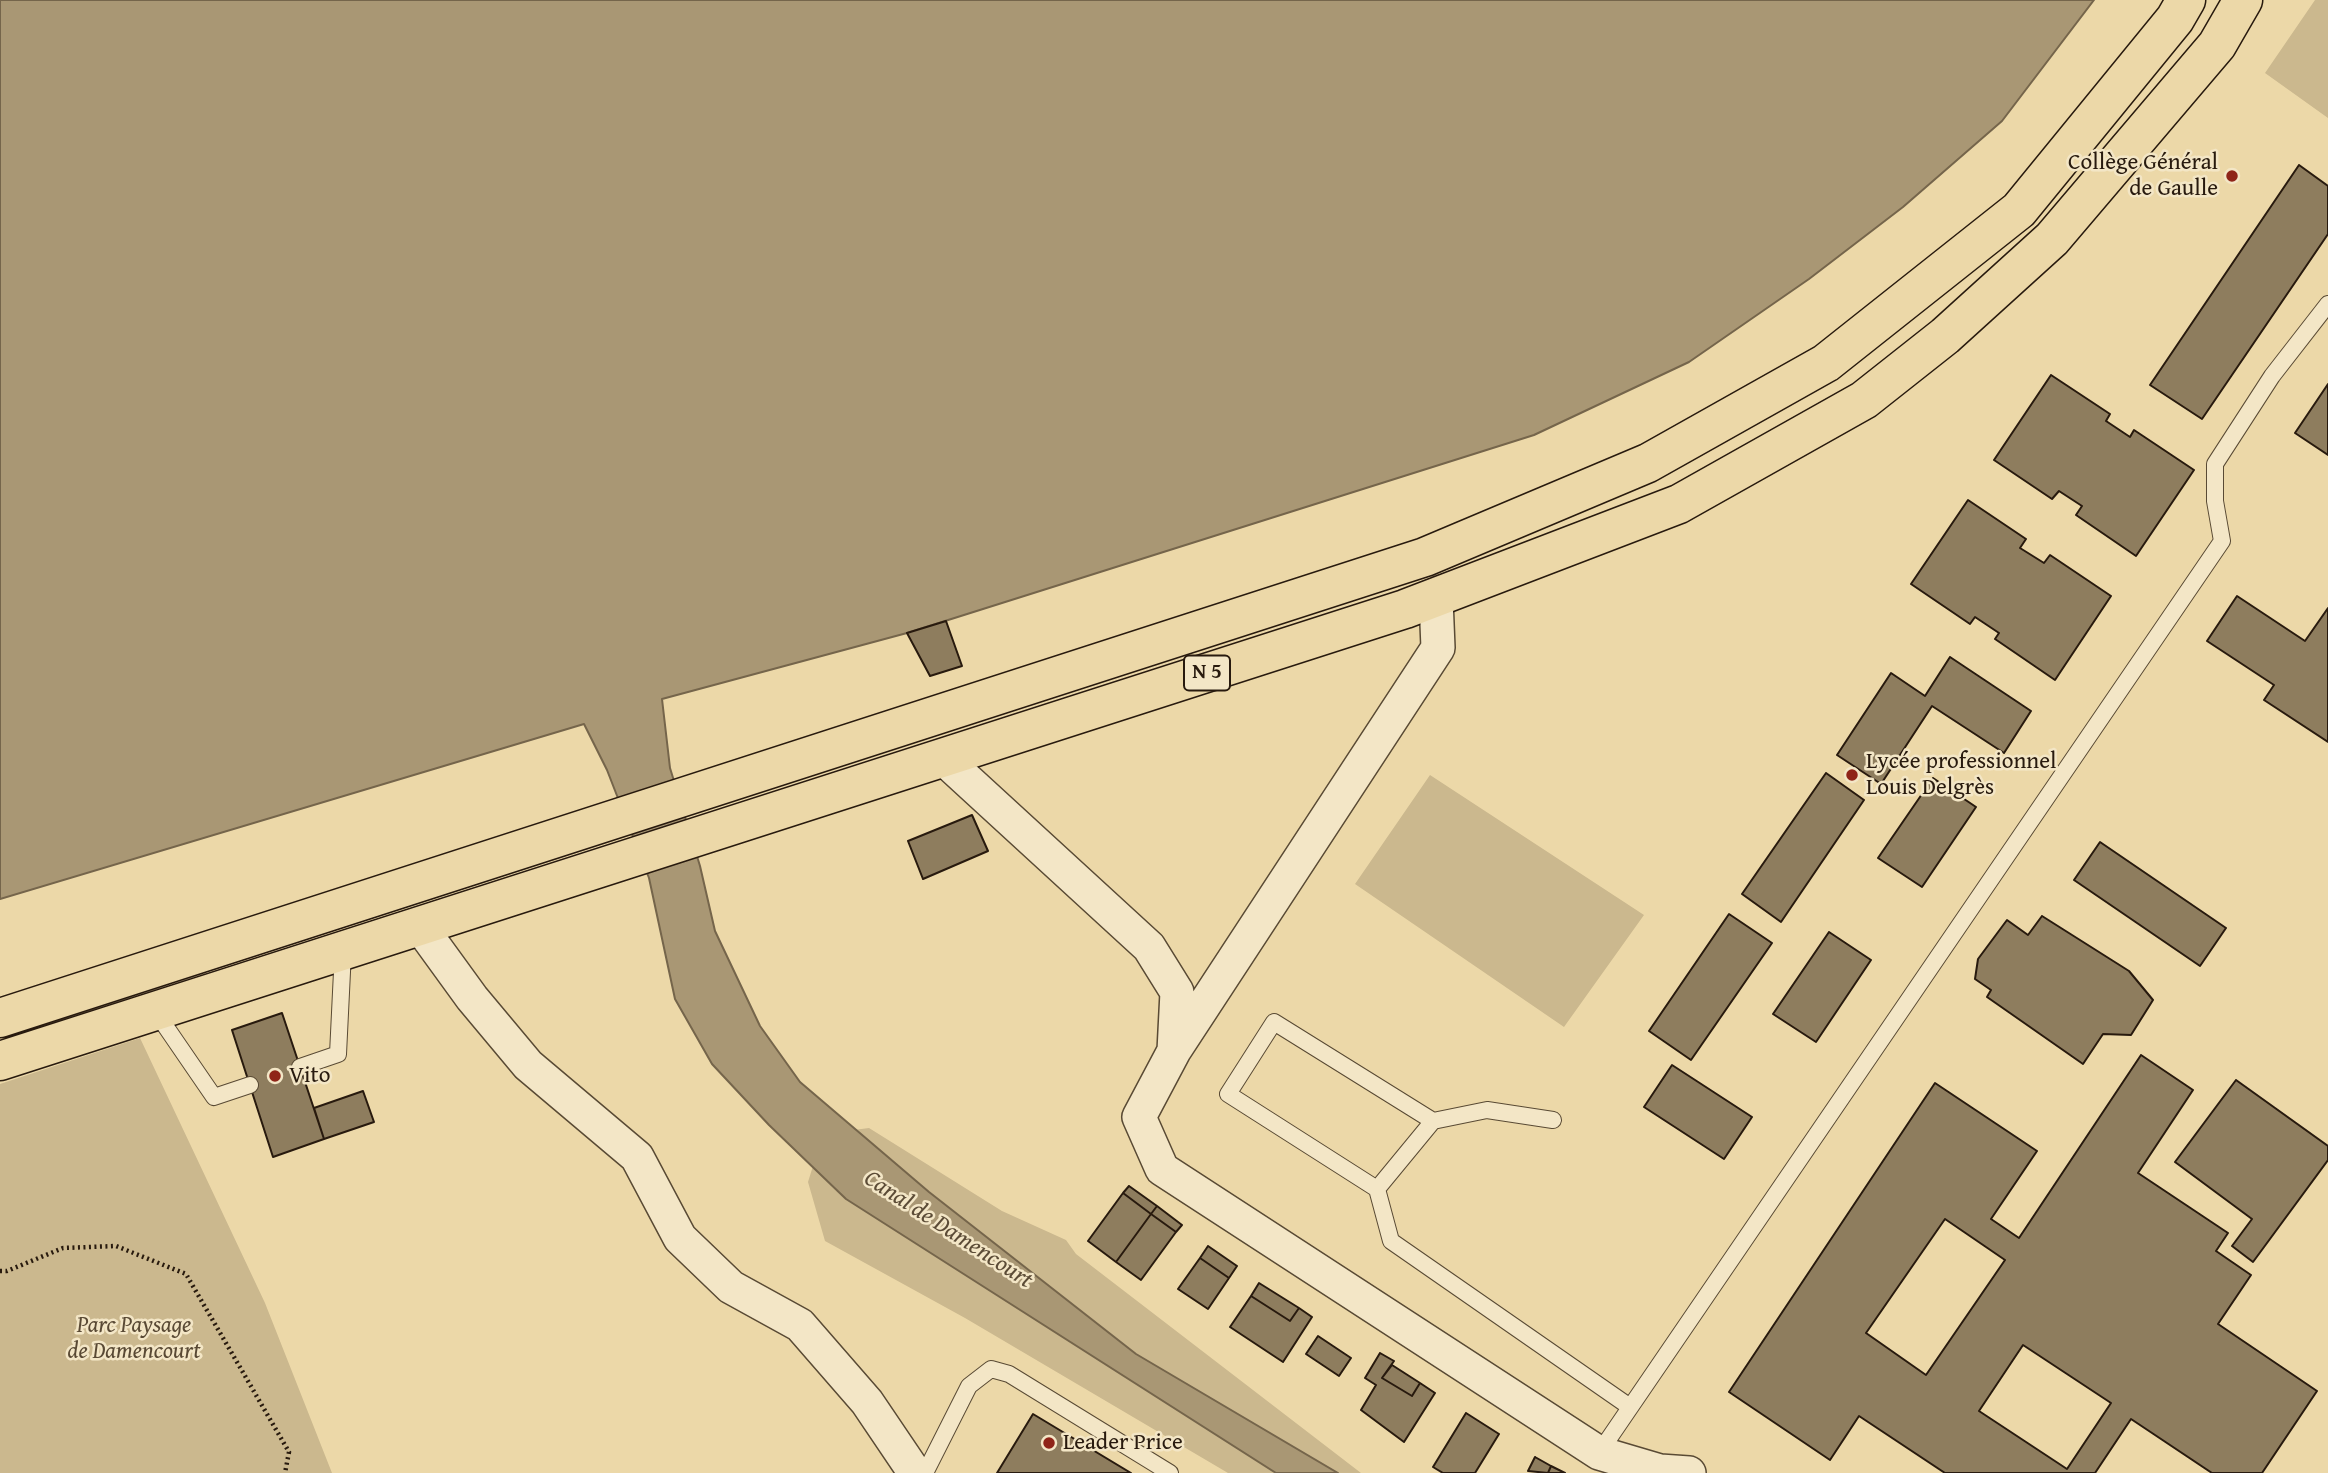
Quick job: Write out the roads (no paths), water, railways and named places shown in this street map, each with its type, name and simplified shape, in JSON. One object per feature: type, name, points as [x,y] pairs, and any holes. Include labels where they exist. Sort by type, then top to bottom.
[{"type":"main road","name":"N 5","points":[[0,1018],[1425,557],[1648,463],[1826,363],[2019,210],[2175,19],[2186,0]]},
{"type":"main road","name":"N 5","points":[[0,1061],[1436,599],[1679,505],[1864,400],[1945,336],[2052,239],[2217,45],[2243,0]]},
{"type":"street","points":[[1436,599],[1438,648],[1174,1051],[1139,1117],[1161,1169],[1599,1453],[1660,1471],[1689,1473]]},
{"type":"street","points":[[943,758],[1149,947],[1177,992],[1174,1051]]},
{"type":"street","points":[[419,925],[472,998],[528,1065],[637,1157],[680,1238],[731,1287],[800,1325],[867,1402],[915,1473]]},
{"type":"lane","points":[[1599,1453],[2222,541],[2215,501],[2215,464],[2272,376],[2328,304]]},
{"type":"lane","points":[[300,1067],[338,1054],[343,951]]},
{"type":"lane","points":[[155,1011],[214,1097],[250,1085]]},
{"type":"lane","points":[[1433,1121],[1274,1022],[1228,1094],[1377,1189],[1391,1241],[1630,1407]]},
{"type":"lane","points":[[1377,1189],[1433,1121],[1487,1110],[1553,1120]]},
{"type":"lane","points":[[925,1473],[969,1386],[991,1369],[1009,1374],[1170,1473]]},
{"type":"water","name":"Canal de Damencourt","points":[[0,0],[2094,0],[2002,121],[1903,207],[1809,279],[1689,362],[1534,435],[907,633],[662,699],[670,768],[700,866],[715,931],[760,1026],[800,1082],[929,1192],[1136,1354],[1338,1473],[1276,1473],[846,1199],[769,1125],[712,1064],[675,999],[649,878],[607,770],[584,724],[0,899]]},
{"type":"place","name":"Collège Général de Gaulle","points":[[2232,176]]},
{"type":"place","name":"Lycée professionnel Louis Delgrès","points":[[1852,775]]},
{"type":"place","name":"Vito","points":[[275,1076]]},
{"type":"place","name":"Leader Price","points":[[1049,1443]]},
{"type":"park label","name":"Parc Paysage de Damencourt","points":[[134,1339]]}]
